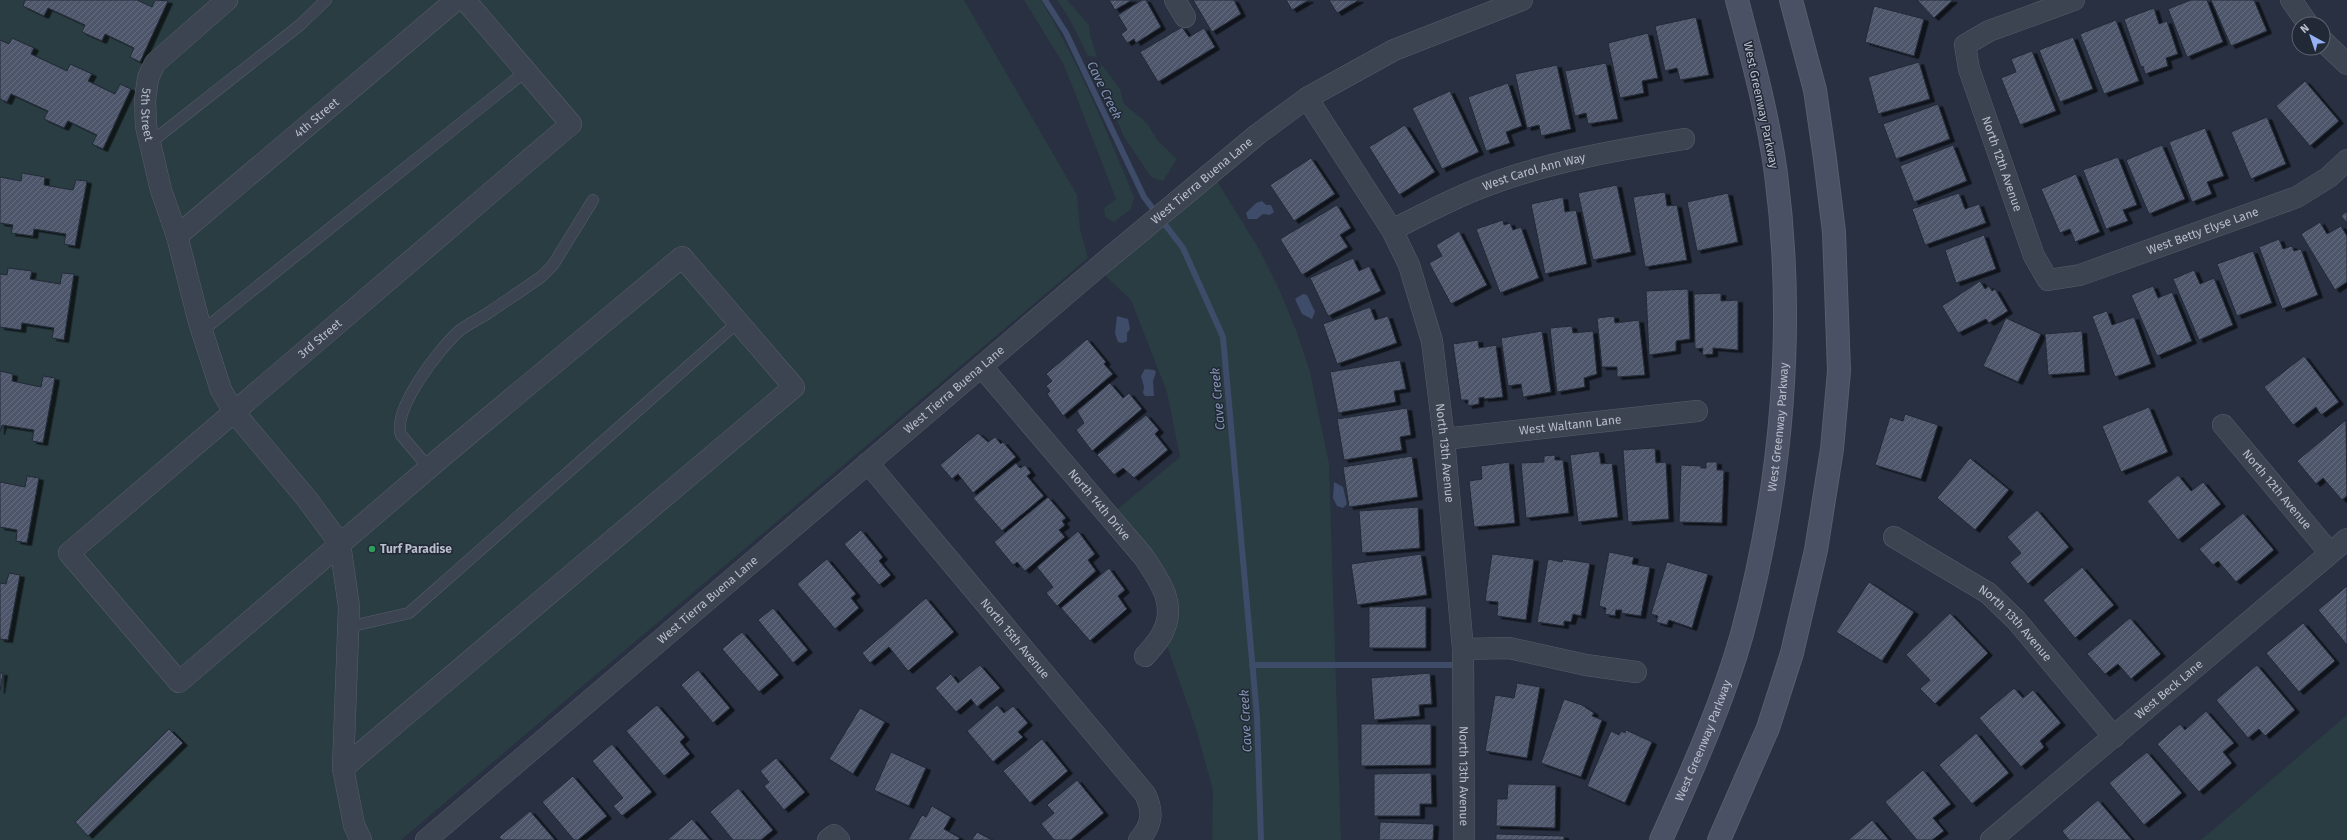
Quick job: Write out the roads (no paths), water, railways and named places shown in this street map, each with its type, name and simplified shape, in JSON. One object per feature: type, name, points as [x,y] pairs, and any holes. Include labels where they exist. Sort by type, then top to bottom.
[{"type":"main road","name":"West Greenway Parkway","points":[[1661,840],[1718,706],[1741,635],[1766,533],[1782,411],[1784,351],[1783,283],[1776,173],[1759,83],[1737,0]]},
{"type":"main road","points":[[1719,840],[1768,728],[1792,653],[1816,550],[1832,449],[1839,371],[1834,232],[1826,166],[1815,90],[1791,0]]},
{"type":"street","name":"5th Street","points":[[227,0],[155,63],[148,78],[145,100],[146,126],[161,190],[177,236],[202,331],[221,390],[234,412],[307,500],[340,544]]},
{"type":"street","name":"4th Street","points":[[177,236],[456,0]]},
{"type":"street","points":[[465,0],[526,71]]},
{"type":"street","name":"West Tierra Buena Lane","points":[[426,840],[1097,268],[1130,243],[1258,134],[1308,98],[1394,50],[1522,0]]},
{"type":"street","name":"North 12th Avenue","points":[[2048,280],[2034,256],[1969,69],[1965,45],[1989,31],[2074,0]]},
{"type":"street","points":[[2291,0],[2302,16]]},
{"type":"street","points":[[2331,49],[2347,64]]},
{"type":"street","name":"3rd Street","points":[[340,544],[179,682],[68,553],[571,124],[526,71]]},
{"type":"street","name":"North 13th Avenue","points":[[1308,98],[1392,230],[1409,265],[1432,341],[1444,439],[1463,649],[1464,840]]},
{"type":"street","name":"West Carol Ann Way","points":[[1392,230],[1471,191],[1508,179],[1568,162],[1684,140]]},
{"type":"street","name":"West Betty Elyse Lane","points":[[2048,280],[2080,275],[2297,197],[2330,177],[2347,160]]},
{"type":"street","points":[[343,768],[794,387],[682,257],[340,544],[349,607],[343,768],[353,818],[361,840]]},
{"type":"street","name":"North 14th Drive","points":[[982,367],[1142,556],[1159,580],[1170,605],[1163,634],[1145,656]]},
{"type":"street","name":"West Waltann Lane","points":[[1444,439],[1697,411]]},
{"type":"street","name":"North 12th Avenue","points":[[2223,426],[2330,553]]},
{"type":"street","name":"North 15th Avenue","points":[[868,463],[1145,794],[1151,805],[1152,818],[1139,840]]},
{"type":"street","name":"North 13th Avenue","points":[[1894,537],[1988,593],[2016,620],[2114,737]]},
{"type":"street","name":"West Beck Lane","points":[[1991,840],[2347,539]]},
{"type":"street","points":[[1463,649],[1509,648],[1586,665],[1636,672]]},
{"type":"lane","points":[[150,143],[300,25],[326,0]]},
{"type":"lane","points":[[202,331],[526,71]]},
{"type":"lane","points":[[429,468],[401,434],[399,428],[400,420],[405,405],[435,358],[460,331],[541,277],[553,266],[593,200]]},
{"type":"lane","points":[[348,627],[409,613],[738,322]]},
{"type":"water","points":[[1262,201],[1266,205],[1271,205],[1274,212],[1270,215],[1263,214],[1257,219],[1248,219],[1246,213],[1256,203]]},
{"type":"water","points":[[1303,294],[1307,295],[1315,312],[1312,319],[1302,314],[1295,299]]},
{"type":"water","points":[[1117,316],[1128,319],[1130,329],[1127,333],[1127,341],[1123,343],[1118,342],[1115,333]]},
{"type":"water","points":[[1145,369],[1154,370],[1156,372],[1153,381],[1154,396],[1145,396],[1143,393],[1144,387],[1141,376]]},
{"type":"water","points":[[1334,482],[1343,487],[1347,504],[1343,508],[1337,506],[1333,498]]},
{"type":"waterway","name":"Cave Creek","points":[[1045,0],[1066,33],[1144,197],[1183,248],[1223,337],[1257,716],[1261,840]]},
{"type":"waterway","points":[[1252,665],[1459,665]]},
{"type":"place","name":"Turf Paradise","points":[[372,549]]}]
